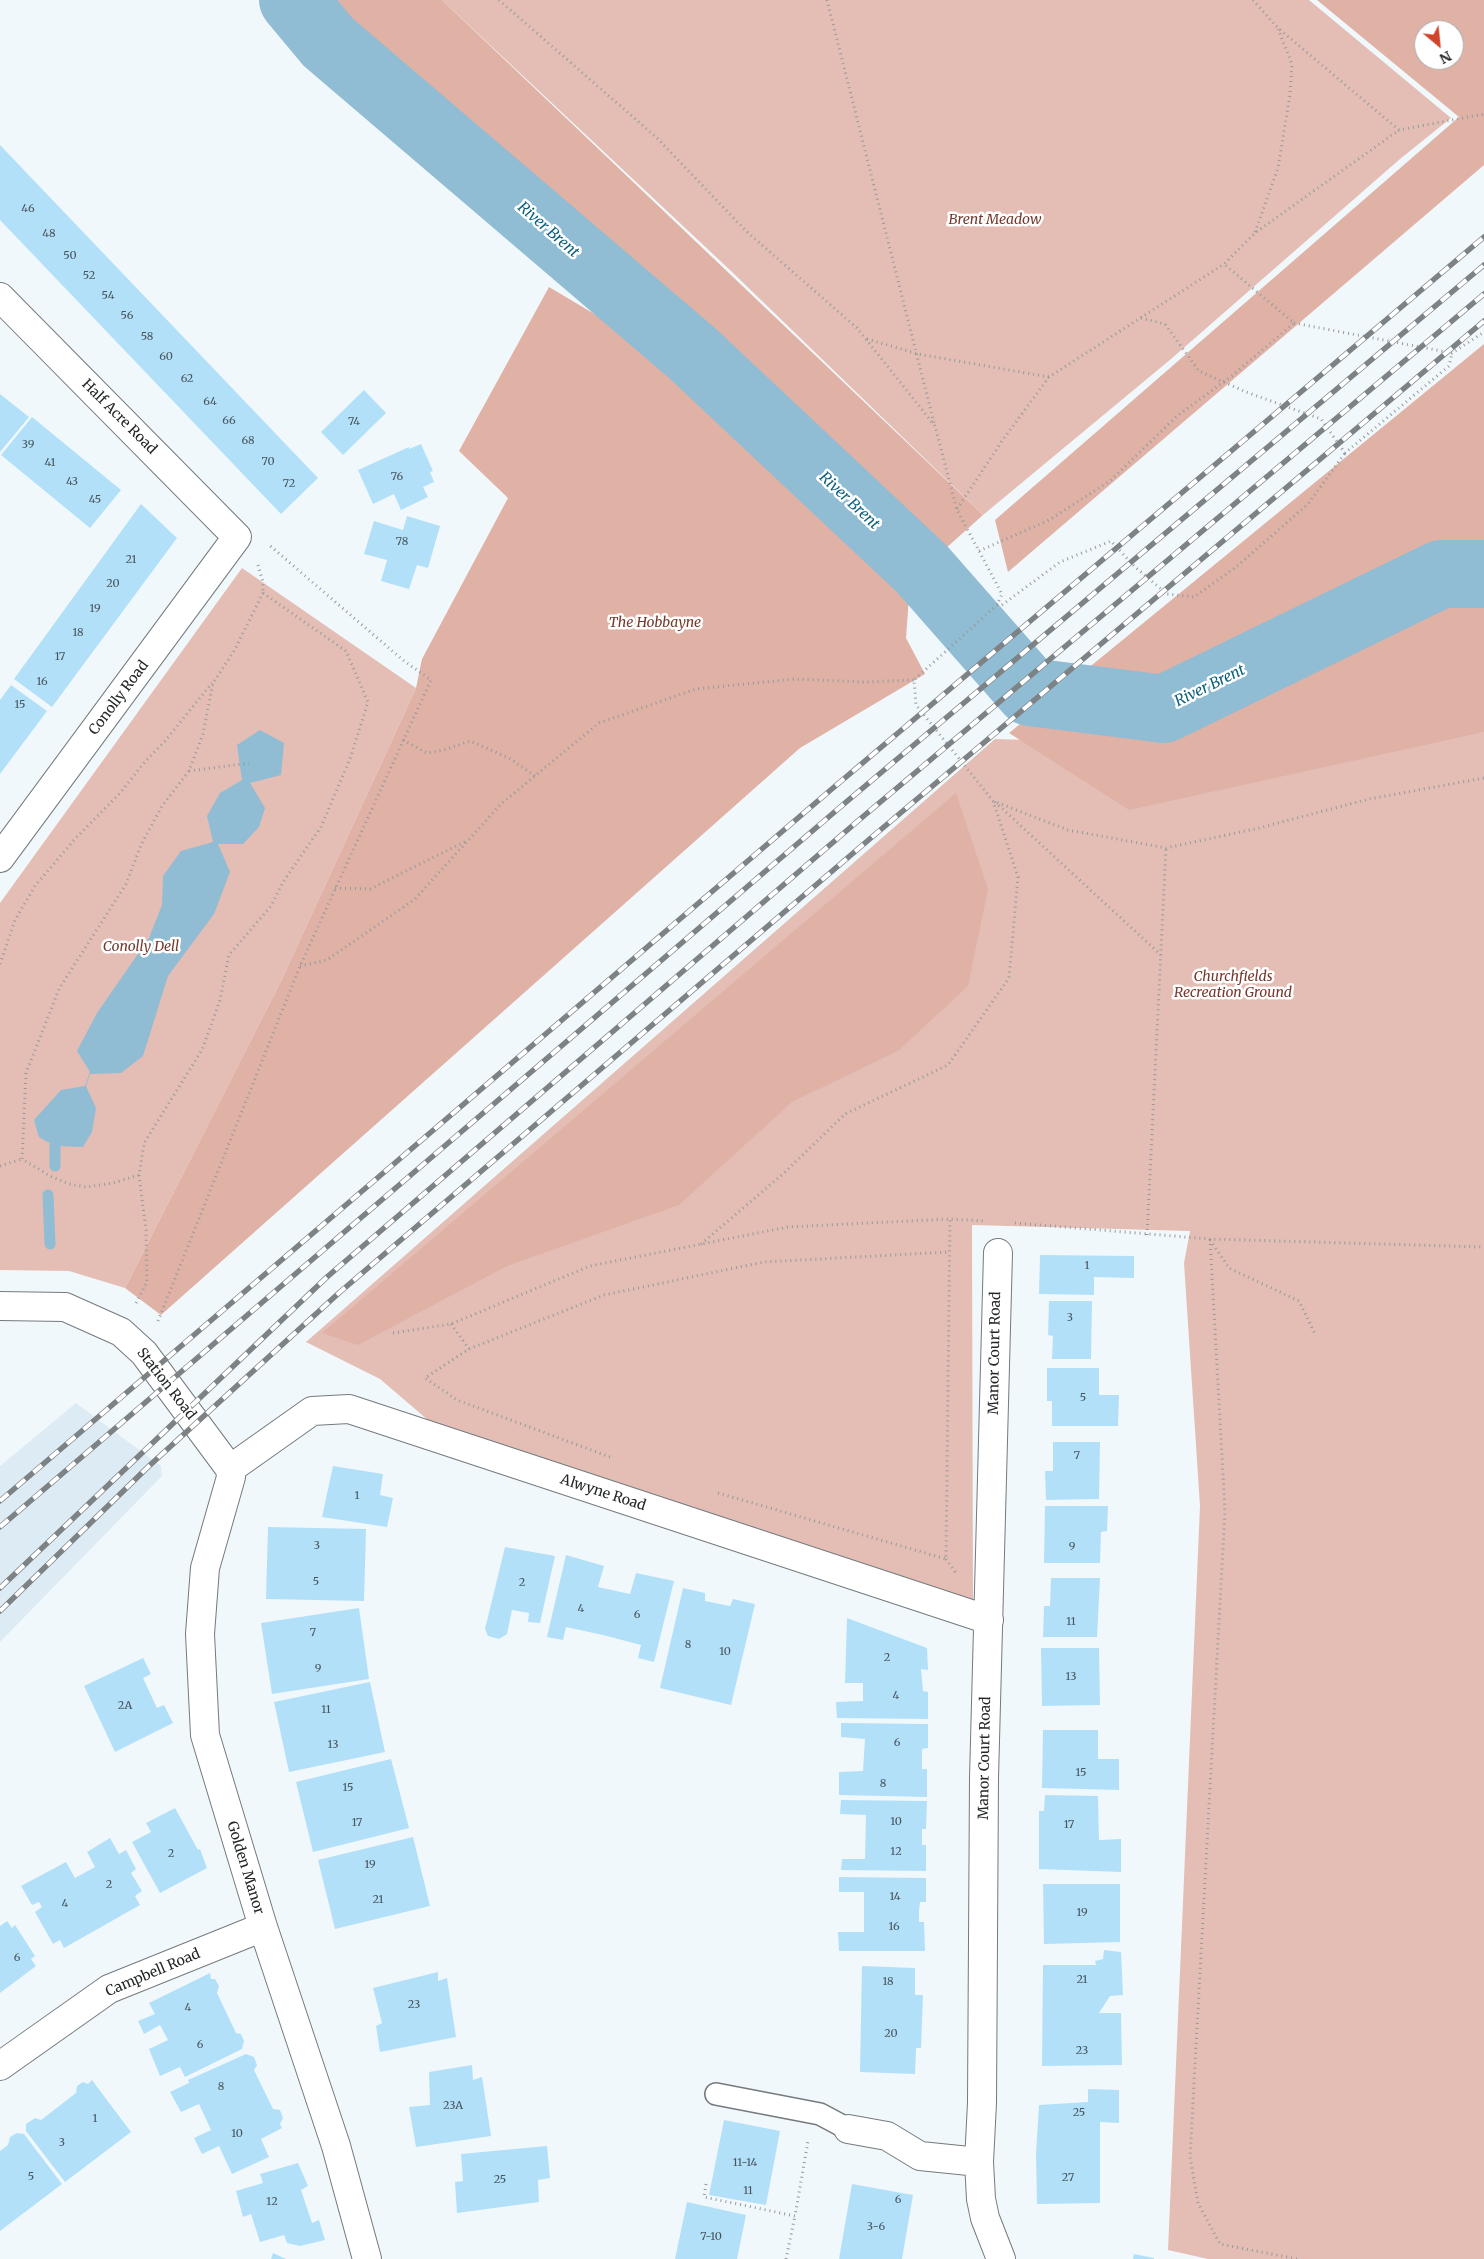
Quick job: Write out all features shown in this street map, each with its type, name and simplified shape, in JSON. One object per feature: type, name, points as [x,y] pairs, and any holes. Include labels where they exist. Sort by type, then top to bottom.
[{"type":"street","name":"Half Acre Road","points":[[1,302],[246,547]]},
{"type":"street","name":"Conolly Road","points":[[0,858],[246,547]]},
{"type":"street","name":"Manor Court Road","points":[[998,1253],[984,1778],[982,2103],[979,2162],[984,2218],[1001,2259]]},
{"type":"street","name":"Station Road","points":[[0,1306],[65,1307],[127,1338],[144,1353],[230,1468]]},
{"type":"street","name":"Alwyne Road","points":[[230,1468],[312,1411],[349,1409],[988,1620]]},
{"type":"street","name":"Golden Manor","points":[[230,1468],[231,1477],[205,1568],[200,1634],[205,1735],[263,1927],[336,2146],[367,2259]]},
{"type":"street","name":"Campbell Road","points":[[0,2066],[108,1989],[263,1927]]},
{"type":"street","points":[[848,2129],[887,2136],[920,2156],[979,2162]]},
{"type":"lane","points":[[716,2094],[820,2114],[848,2129]]},
{"type":"path","points":[[500,0],[657,138],[746,231],[857,328],[935,426]]},
{"type":"path","points":[[300,966],[327,960],[415,900],[501,804],[599,723],[696,689],[794,679],[865,682],[914,680],[997,605],[1002,594],[957,510],[827,0]]},
{"type":"path","points":[[1252,0],[1278,28],[1399,130]]},
{"type":"path","points":[[1255,233],[1278,168],[1290,94],[1292,64],[1278,28]]},
{"type":"path","points":[[957,510],[1002,441],[1049,377],[1224,264],[1255,233],[1399,130],[1484,114]]},
{"type":"path","points":[[1224,264],[1294,323],[1452,353]]},
{"type":"path","points":[[1141,318],[1165,324],[1199,371],[1246,392],[1321,419],[1345,454]]},
{"type":"path","points":[[979,551],[1050,520],[1110,481],[1178,416],[1224,382],[1294,323]]},
{"type":"path","points":[[997,605],[1002,605],[1060,562],[1111,542],[1134,567],[1167,594],[1194,597],[1236,566],[1308,504],[1345,454],[1448,366],[1452,353],[1484,332]]},
{"type":"path","points":[[865,339],[918,354],[1049,377]]},
{"type":"path","points":[[127,1338],[157,1322],[300,966],[431,680],[404,661],[267,543],[261,549]]},
{"type":"path","points":[[0,964],[15,920],[35,886],[75,839],[121,792],[143,764],[165,741],[213,683],[234,651],[263,593],[263,582],[246,547]]},
{"type":"path","points":[[127,1338],[147,1282],[146,1230],[139,1175],[144,1143],[202,1050],[220,1000],[229,955],[271,906],[283,882],[321,827],[346,769],[368,702],[346,652],[263,593]]},
{"type":"path","points":[[914,680],[916,705],[993,801],[1162,955]]},
{"type":"path","points":[[22,1159],[26,1074],[59,988],[126,884],[141,845],[162,806],[189,771],[203,734],[213,683]]},
{"type":"path","points":[[403,740],[427,753],[444,750],[470,741],[509,758],[536,776]]},
{"type":"path","points":[[189,771],[249,762]]},
{"type":"path","points":[[993,801],[1068,830],[1166,848],[1260,828],[1369,799],[1484,778]]},
{"type":"path","points":[[700,1244],[784,1173],[845,1114],[948,1066],[1009,978],[1018,877],[993,801]]},
{"type":"path","points":[[335,888],[370,889],[470,839]]},
{"type":"path","points":[[1147,1236],[1166,848]]},
{"type":"path","points":[[0,1166],[22,1159],[50,1176],[69,1184],[86,1187],[113,1183],[139,1175]]},
{"type":"path","points":[[710,1490],[946,1559],[950,1219]]},
{"type":"path","points":[[393,1333],[451,1324],[590,1266],[788,1227],[950,1219],[992,1222]]},
{"type":"path","points":[[1010,1223],[1147,1236],[1484,1247]]},
{"type":"path","points":[[1210,1239],[1229,1268],[1299,1301],[1316,1336]]},
{"type":"path","points":[[1210,1239],[1225,1511],[1190,2157],[1198,2203],[1220,2244],[1297,2259]]},
{"type":"path","points":[[616,1459],[457,1400],[425,1378],[469,1349],[604,1295],[764,1262],[949,1252]]},
{"type":"path","points":[[451,1324],[469,1349]]},
{"type":"path","points":[[786,2259],[813,2113]]},
{"type":"path","points":[[706,2184],[704,2197],[795,2216]]},
{"type":"shaded area","points":[[76,1403],[161,1466],[162,1476],[0,1642],[0,1466]]},
{"type":"green space","points":[[320,0],[442,0],[983,515],[936,557],[699,339],[342,26]]},
{"type":"green space","name":"Brent Meadow","points":[[442,0],[1309,0],[1451,118],[1400,159],[1171,359],[983,515],[731,271]]},
{"type":"green space","points":[[1317,0],[1484,0],[1484,165],[1008,572],[995,520],[1459,117]]},
{"type":"green space","name":"The Hobbayne","points":[[549,287],[618,328],[739,443],[909,596],[906,638],[925,674],[800,748],[161,1315],[125,1288],[281,981],[416,688],[422,659],[508,498],[459,451]]},
{"type":"green space","points":[[1484,344],[1484,732],[1129,810],[1009,733]]},
{"type":"green space","name":"Conolly Dell","points":[[242,568],[416,688],[281,981],[125,1288],[69,1271],[0,1270],[0,903]]},
{"type":"green space","name":"Churchfields Recreation Ground","points":[[1484,667],[1484,2259],[1208,2259],[1168,2250],[1200,1506],[1184,1263],[1190,1231],[972,1225],[973,1603],[428,1420],[380,1379],[306,1342],[995,739],[1169,744]]},
{"type":"green space","points":[[956,793],[988,889],[968,986],[898,1051],[792,1102],[679,1205],[507,1266],[358,1345],[322,1333]]},
{"type":"water","points":[[260,730],[284,743],[281,775],[250,783],[265,808],[259,827],[243,844],[218,844],[230,872],[214,914],[168,976],[143,1056],[121,1073],[90,1074],[86,1086],[96,1108],[92,1132],[83,1147],[55,1146],[39,1137],[34,1120],[61,1090],[85,1086],[90,1072],[77,1051],[97,1013],[149,938],[162,905],[163,876],[181,851],[213,842],[207,816],[220,793],[242,780],[237,745]]},
{"type":"building","points":[[0,145],[318,478],[281,514],[0,220]]},
{"type":"building","points":[[364,390],[386,413],[343,455],[321,432]]},
{"type":"building","points":[[0,394],[29,417],[0,452]]},
{"type":"building","points":[[32,417],[121,490],[90,528],[1,455]]},
{"type":"building","points":[[421,444],[433,471],[430,472],[434,482],[423,487],[428,497],[401,510],[394,494],[373,504],[358,470],[409,447],[409,449]]},
{"type":"building","points":[[141,504],[177,538],[52,707],[14,679]]},
{"type":"building","points":[[407,516],[440,526],[428,568],[417,565],[409,589],[381,581],[387,560],[364,554],[374,521],[403,530]]},
{"type":"building","points":[[11,685],[47,711],[0,774],[0,700]]},
{"type":"building","points":[[1040,1255],[1134,1256],[1134,1278],[1094,1277],[1094,1295],[1039,1294]]},
{"type":"building","points":[[1049,1301],[1092,1301],[1091,1359],[1052,1359],[1053,1336],[1048,1335]]},
{"type":"building","points":[[1047,1368],[1099,1368],[1099,1395],[1119,1395],[1118,1426],[1052,1426],[1052,1401],[1047,1401]]},
{"type":"building","points":[[1053,1442],[1100,1442],[1099,1499],[1046,1500],[1045,1471],[1053,1471]]},
{"type":"building","points":[[333,1466],[383,1474],[380,1495],[393,1498],[387,1527],[322,1517]]},
{"type":"building","points":[[1045,1506],[1108,1506],[1107,1531],[1101,1532],[1100,1563],[1044,1563]]},
{"type":"building","points":[[268,1527],[366,1529],[364,1601],[266,1599]]},
{"type":"building","points":[[505,1547],[555,1556],[540,1623],[528,1622],[529,1613],[512,1610],[507,1634],[499,1639],[488,1636],[485,1629]]},
{"type":"building","points":[[566,1555],[604,1566],[598,1587],[630,1594],[636,1573],[674,1581],[654,1662],[638,1658],[641,1645],[603,1635],[566,1627],[563,1640],[547,1637]]},
{"type":"building","points":[[1051,1578],[1100,1578],[1097,1637],[1043,1637],[1044,1606],[1050,1606]]},
{"type":"building","points":[[683,1588],[705,1593],[705,1601],[730,1606],[733,1599],[755,1604],[731,1705],[660,1688]]},
{"type":"building","points":[[359,1608],[369,1679],[272,1694],[261,1623]]},
{"type":"building","points":[[847,1618],[927,1648],[928,1670],[921,1669],[923,1691],[928,1692],[928,1719],[837,1718],[836,1702],[863,1701],[863,1683],[845,1683]]},
{"type":"building","points":[[1041,1648],[1099,1648],[1100,1705],[1042,1706]]},
{"type":"building","points":[[143,1658],[151,1674],[143,1678],[157,1708],[164,1705],[173,1723],[115,1752],[84,1686]]},
{"type":"building","points":[[370,1682],[385,1752],[289,1772],[274,1702]]},
{"type":"building","points":[[841,1723],[928,1724],[928,1748],[922,1749],[922,1769],[927,1769],[927,1797],[839,1795],[839,1772],[863,1771],[865,1739],[841,1737]]},
{"type":"building","points":[[1043,1730],[1098,1730],[1098,1759],[1119,1759],[1119,1790],[1042,1788]]},
{"type":"building","points":[[391,1759],[409,1828],[313,1852],[296,1782]]},
{"type":"building","points":[[1045,1795],[1098,1796],[1099,1840],[1121,1839],[1121,1872],[1039,1869],[1039,1811],[1044,1811]]},
{"type":"building","points":[[841,1800],[927,1801],[926,1829],[922,1829],[922,1845],[926,1845],[926,1871],[841,1870],[842,1859],[865,1859],[866,1815],[840,1814]]},
{"type":"building","points":[[175,1808],[198,1850],[200,1849],[207,1868],[160,1893],[132,1842],[151,1832],[146,1823]]},
{"type":"building","points":[[413,1837],[430,1906],[335,1929],[318,1860]]},
{"type":"building","points":[[110,1838],[119,1854],[126,1850],[136,1869],[131,1873],[142,1891],[135,1896],[140,1905],[64,1948],[60,1940],[53,1944],[35,1912],[42,1907],[39,1902],[32,1905],[21,1886],[66,1862],[75,1878],[95,1867],[87,1852]]},
{"type":"building","points":[[839,1877],[926,1878],[926,1902],[920,1902],[919,1911],[919,1922],[924,1922],[925,1951],[839,1951],[838,1932],[864,1932],[864,1892],[839,1892]]},
{"type":"building","points":[[1043,1884],[1120,1884],[1120,1942],[1044,1944]]},
{"type":"building","points":[[7,1921],[12,1928],[15,1925],[35,1956],[31,1959],[36,1966],[0,1993],[0,1926]]},
{"type":"building","points":[[1104,1950],[1121,1952],[1123,1995],[1110,1996],[1099,2013],[1121,2013],[1122,2065],[1042,2066],[1043,1965],[1096,1965],[1095,1961],[1103,1959]]},
{"type":"building","points":[[862,1966],[915,1968],[915,1995],[923,1995],[921,2048],[916,2048],[915,2074],[860,2072]]},
{"type":"building","points":[[438,1972],[438,1981],[447,1978],[456,2037],[380,2052],[376,2026],[382,2023],[373,1988]]},
{"type":"building","points":[[210,1973],[211,1979],[215,1979],[219,1986],[217,1993],[236,2033],[241,2034],[244,2041],[242,2049],[185,2077],[180,2067],[160,2076],[149,2049],[168,2040],[160,2025],[144,2034],[138,2021],[155,2014],[149,2003]]},
{"type":"building","points":[[246,2054],[254,2057],[257,2065],[254,2070],[273,2109],[280,2110],[283,2118],[280,2124],[282,2128],[261,2139],[269,2157],[232,2174],[219,2146],[202,2154],[194,2138],[211,2130],[199,2104],[181,2112],[170,2092],[189,2083],[188,2080]]},
{"type":"building","points":[[472,2065],[473,2080],[482,2077],[491,2136],[416,2147],[409,2107],[430,2105],[429,2072]]},
{"type":"building","points":[[92,2080],[131,2132],[65,2182],[26,2131],[26,2124],[35,2118],[41,2120],[76,2093],[77,2086],[83,2082],[88,2084]]},
{"type":"building","points":[[1088,2089],[1119,2090],[1119,2123],[1100,2122],[1100,2203],[1037,2204],[1036,2154],[1039,2105],[1088,2102]]},
{"type":"building","points":[[724,2120],[780,2131],[766,2205],[709,2195]]},
{"type":"building","points":[[17,2133],[24,2134],[62,2184],[0,2231],[0,2151],[8,2145],[10,2137]]},
{"type":"building","points":[[547,2146],[550,2178],[538,2180],[539,2202],[457,2213],[455,2182],[463,2181],[461,2154]]},
{"type":"building","points":[[298,2163],[308,2186],[301,2190],[312,2223],[319,2220],[325,2240],[300,2246],[287,2243],[284,2235],[260,2242],[251,2214],[243,2217],[236,2191],[263,2183],[260,2174]]},
{"type":"building","points":[[852,2184],[913,2195],[902,2259],[839,2259]]},
{"type":"building","points":[[687,2202],[746,2215],[737,2259],[675,2259]]},
{"type":"building","points":[[273,2253],[286,2259],[271,2259]]},
{"type":"building","points":[[1134,2254],[1154,2258],[1154,2259],[1133,2259]]},
{"type":"waterway","name":"River Brent","points":[[293,0],[328,42],[692,353],[922,569],[1030,692],[1164,709],[1441,574],[1484,574]]},
{"type":"waterway","points":[[55,1146],[55,1166]]},
{"type":"waterway","points":[[48,1195],[50,1244]]},
{"type":"railway","points":[[0,1501],[833,788],[1484,237]]},
{"type":"railway","points":[[0,1527],[845,803],[1484,265]]},
{"type":"railway","points":[[0,1588],[327,1277],[859,820],[1484,294]]},
{"type":"railway","points":[[0,1611],[149,1466],[340,1292],[872,837],[1484,321]]}]
